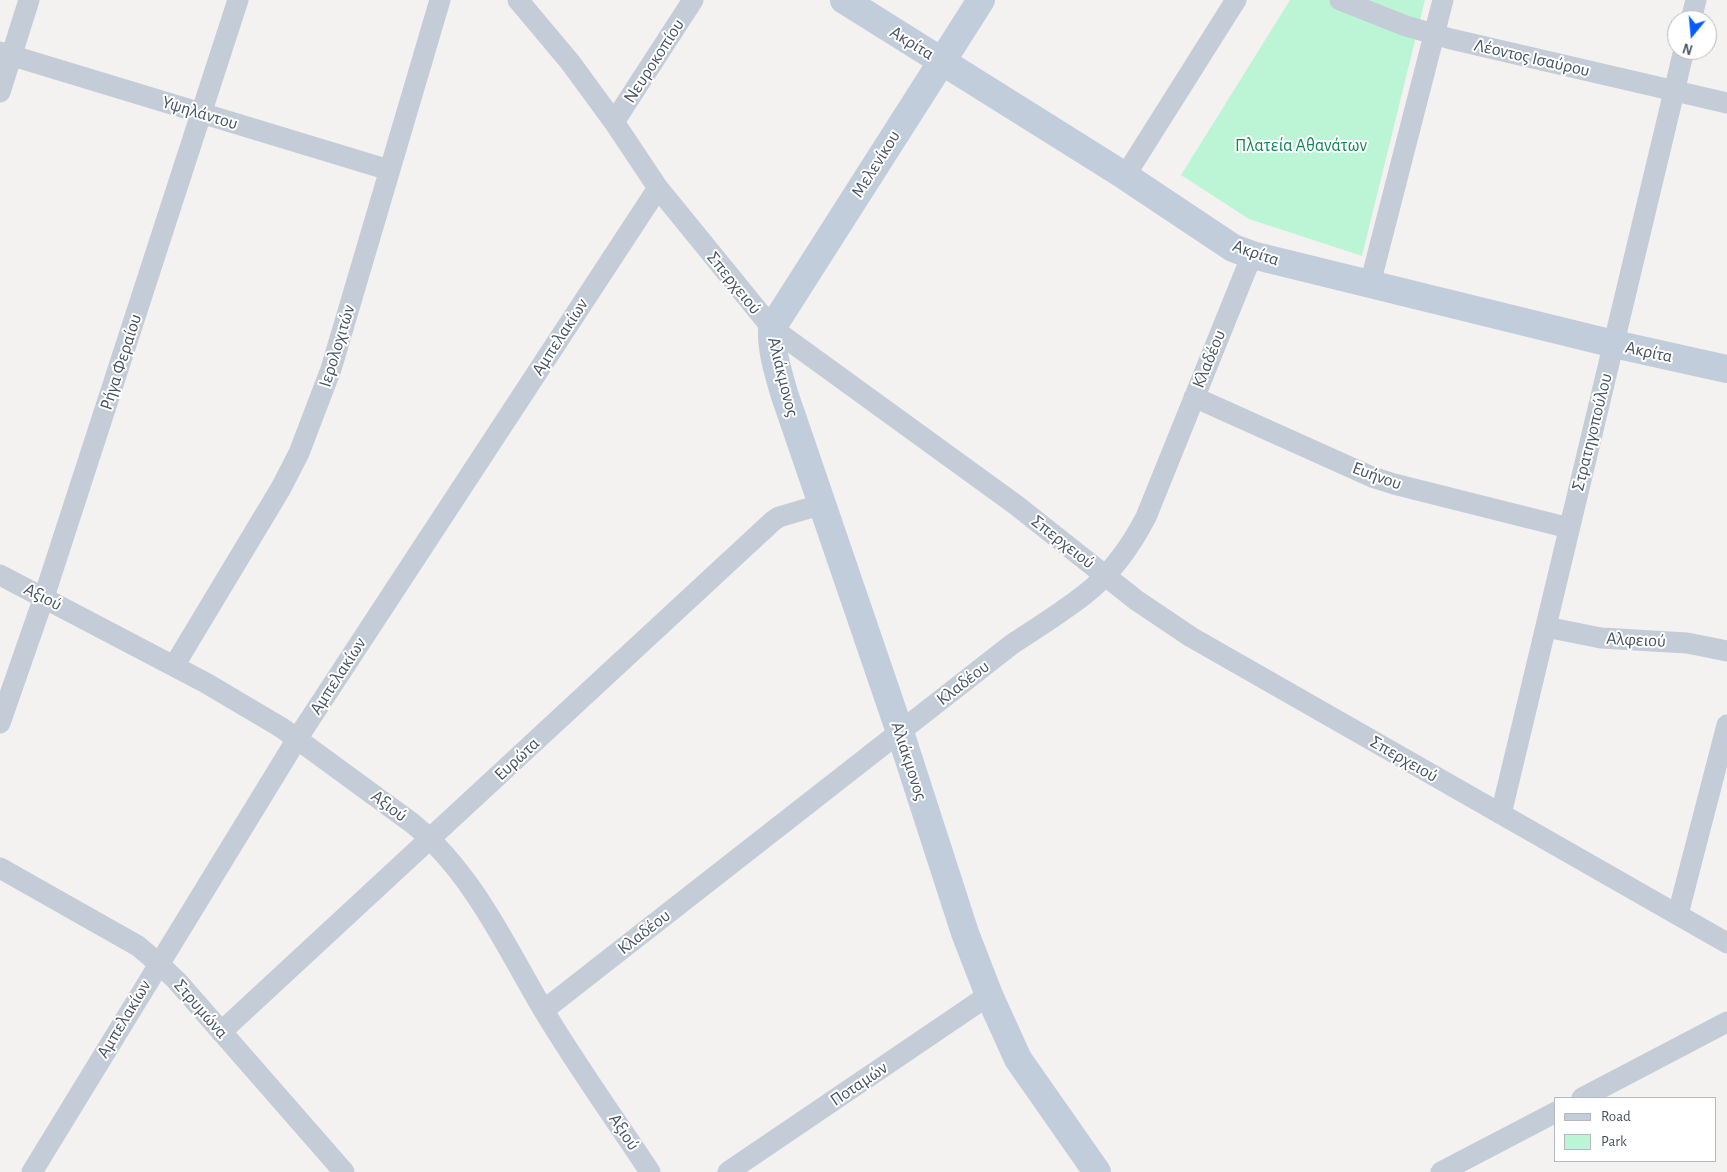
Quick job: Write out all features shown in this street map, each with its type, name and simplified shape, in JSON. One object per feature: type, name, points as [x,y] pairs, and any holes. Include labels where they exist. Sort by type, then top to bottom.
[{"type":"street","points":[[0,92],[6,54],[29,0]]},
{"type":"street","name":"Ρήγα Φεραίου","points":[[0,723],[44,597],[238,0]]},
{"type":"street","name":"Ιερολοχιτών","points":[[174,666],[281,488],[299,453],[331,369],[440,0]]},
{"type":"street","name":"Σπερχειού","points":[[518,0],[570,62],[614,122],[658,188],[772,328],[1023,510],[1148,610],[1191,638],[1727,943]]},
{"type":"street","name":"Νευροκοπίου","points":[[614,122],[693,0]]},
{"type":"street","name":"Ακρίτα","points":[[844,0],[1125,176],[1233,248],[1252,256],[1614,344],[1727,369]]},
{"type":"street","name":"Μελενίκου","points":[[772,328],[981,0]]},
{"type":"street","points":[[1125,176],[1236,0]]},
{"type":"street","name":"Λέοντος Ισαύρου","points":[[1340,0],[1406,26],[1435,34],[1727,103]]},
{"type":"street","points":[[1370,284],[1435,34],[1442,0]]},
{"type":"street","name":"Υψηλάντου","points":[[6,54],[389,170]]},
{"type":"street","name":"Στρατηγοπούλου","points":[[1501,814],[1682,60]]},
{"type":"street","name":"Αμπελακίων","points":[[32,1172],[158,963],[297,739],[658,188]]},
{"type":"street","name":"Κλαδέου","points":[[544,1010],[1011,645],[1084,595],[1106,575],[1133,540],[1146,517],[1252,256]]},
{"type":"street","name":"Αλιάκμονος","points":[[772,328],[773,348],[782,385],[900,732],[965,934],[989,995],[1018,1059],[1097,1172]]},
{"type":"street","name":"Ευήνου","points":[[1194,397],[1372,477],[1569,528]]},
{"type":"street","name":"Ευρώτα","points":[[221,1032],[773,521],[779,517],[823,504]]},
{"type":"street","name":"Αξιού","points":[[0,575],[250,708],[297,739],[431,839],[473,889],[544,1010],[650,1172]]},
{"type":"street","name":"Αλφειού","points":[[1546,627],[1601,638],[1687,643],[1727,651]]},
{"type":"street","points":[[1678,914],[1727,725]]},
{"type":"street","name":"Στρυμώνα","points":[[0,868],[138,946],[158,963],[344,1172]]},
{"type":"street","name":"Ποταμών","points":[[728,1172],[989,995]]},
{"type":"street","points":[[1584,1097],[1727,1022]]},
{"type":"street","points":[[1441,1172],[1554,1113]]},
{"type":"green space","name":"Πλατεία Αθανάτων","points":[[1290,0],[1425,0],[1362,256],[1249,219],[1181,175]]}]
